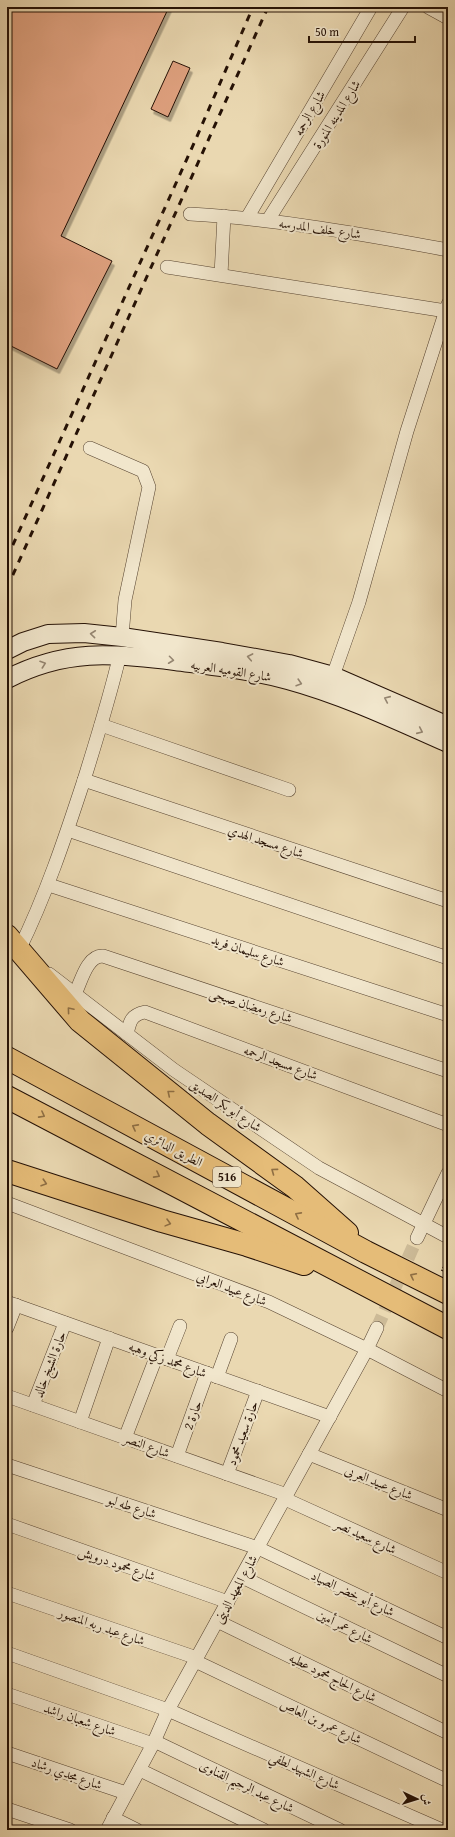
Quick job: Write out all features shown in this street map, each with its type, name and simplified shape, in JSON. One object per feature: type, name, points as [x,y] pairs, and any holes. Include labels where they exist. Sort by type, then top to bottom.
[{"type":"highway","points":[[13,943],[80,1021],[208,1124],[320,1207],[366,1252]]},
{"type":"highway","name":"الطريق الدائري","points":[[7,1058],[366,1252],[448,1293]]},
{"type":"highway","name":"516","points":[[7,1097],[448,1328]]},
{"type":"highway","points":[[7,1171],[162,1221],[247,1245],[370,1286]]},
{"type":"street","name":"شارع الرحمه","points":[[247,218],[372,7]]},
{"type":"street","name":"شارع المدينه المنورة","points":[[268,220],[404,7]]},
{"type":"street","points":[[428,7],[448,18]]},
{"type":"street","name":"شارع خلف المدرسه","points":[[190,214],[268,220],[357,233],[448,250]]},
{"type":"street","points":[[221,275],[224,216]]},
{"type":"street","points":[[167,267],[447,308],[407,431],[359,602],[333,676]]},
{"type":"street","points":[[13,943],[49,885],[101,725],[121,645],[125,600],[143,519],[148,482],[143,471],[90,448]]},
{"type":"street","name":"شارع القوميه العربيه","points":[[7,650],[23,642],[48,634],[84,633],[121,645],[288,680],[373,710],[448,743]]},
{"type":"street","name":"شارع القوميه العربيه","points":[[7,679],[23,671],[50,661],[121,645],[289,664],[333,676],[448,726]]},
{"type":"street","points":[[101,725],[289,790]]},
{"type":"street","name":"شارع مسجد الهدي","points":[[84,780],[448,902]]},
{"type":"street","points":[[68,830],[448,958]]},
{"type":"street","name":"شارع سليمان فريد","points":[[49,885],[448,1015]]},
{"type":"street","name":"شارع أبو بكر الصديق","points":[[13,943],[75,994],[174,1070],[319,1168],[423,1225],[448,1237]]},
{"type":"street","name":"شارع رمضان صبحى","points":[[75,994],[91,960],[96,956],[103,956],[448,1071]]},
{"type":"street","name":"شارع مسجد الرحمه","points":[[127,1034],[129,1023],[136,1014],[145,1012],[448,1125]]},
{"type":"street","points":[[417,1238],[448,1173]]},
{"type":"street","name":"شارع عبيد العرابي","points":[[7,1203],[269,1302],[367,1349],[448,1391]]},
{"type":"street","points":[[7,1328],[11,1304]]},
{"type":"street","name":"شارع محمد زكي وهبه","points":[[11,1304],[330,1417]]},
{"type":"street","name":"حارة الشيخ خالد","points":[[34,1405],[65,1322]]},
{"type":"street","points":[[125,1438],[162,1357],[180,1326]]},
{"type":"street","name":"شارع المعهد الدينى","points":[[110,1824],[154,1743],[168,1710],[330,1417],[377,1328]]},
{"type":"street","points":[[80,1422],[109,1338]]},
{"type":"street","name":"حارة 2","points":[[176,1456],[212,1375],[231,1339]]},
{"type":"street","name":"حارة سعيد محمود","points":[[227,1474],[258,1391]]},
{"type":"street","name":"شارع النصر","points":[[7,1396],[227,1474],[286,1497]]},
{"type":"street","name":"شارع عبيد العربى","points":[[309,1454],[448,1510]]},
{"type":"street","name":"شارع طه لبو","points":[[7,1465],[258,1548]]},
{"type":"street","name":"شارع سعيد نصر","points":[[286,1497],[448,1573]]},
{"type":"street","name":"شارع محمود درويش","points":[[7,1524],[228,1602]]},
{"type":"street","name":"شارع أبو خضر الصياد","points":[[258,1548],[448,1638]]},
{"type":"street","name":"شارع عمر أمين","points":[[242,1577],[448,1676]]},
{"type":"street","name":"شارع عبد ربه المنصور","points":[[7,1593],[196,1660]]},
{"type":"street","name":"شارع الحاج محمود عطيه","points":[[217,1621],[448,1733]]},
{"type":"street","name":"شارع الشهيد لطفي","points":[[7,1653],[168,1710],[442,1830]]},
{"type":"street","name":"شارع عمرو بن العاص","points":[[196,1660],[448,1781]]},
{"type":"street","name":"شارع شعبان راشد","points":[[7,1694],[154,1743]]},
{"type":"street","name":"شارع عبد الرحيم القناوى","points":[[154,1743],[340,1830]]},
{"type":"street","name":"شارع مجدي رشاد","points":[[7,1753],[126,1794]]},
{"type":"street","points":[[140,1770],[264,1830]]},
{"type":"street","points":[[7,1809],[70,1830]]},
{"type":"street","points":[[110,1824],[138,1830]]},
{"type":"building","points":[[7,7],[169,7],[61,236],[112,261],[57,369],[7,344]]},
{"type":"building","points":[[173,61],[190,68],[168,117],[151,109]]},
{"type":"tunnel","points":[[377,1328],[417,1238]]},
{"type":"railway","points":[[7,558],[195,141],[253,7]]},
{"type":"railway","points":[[7,588],[268,7]]}]
